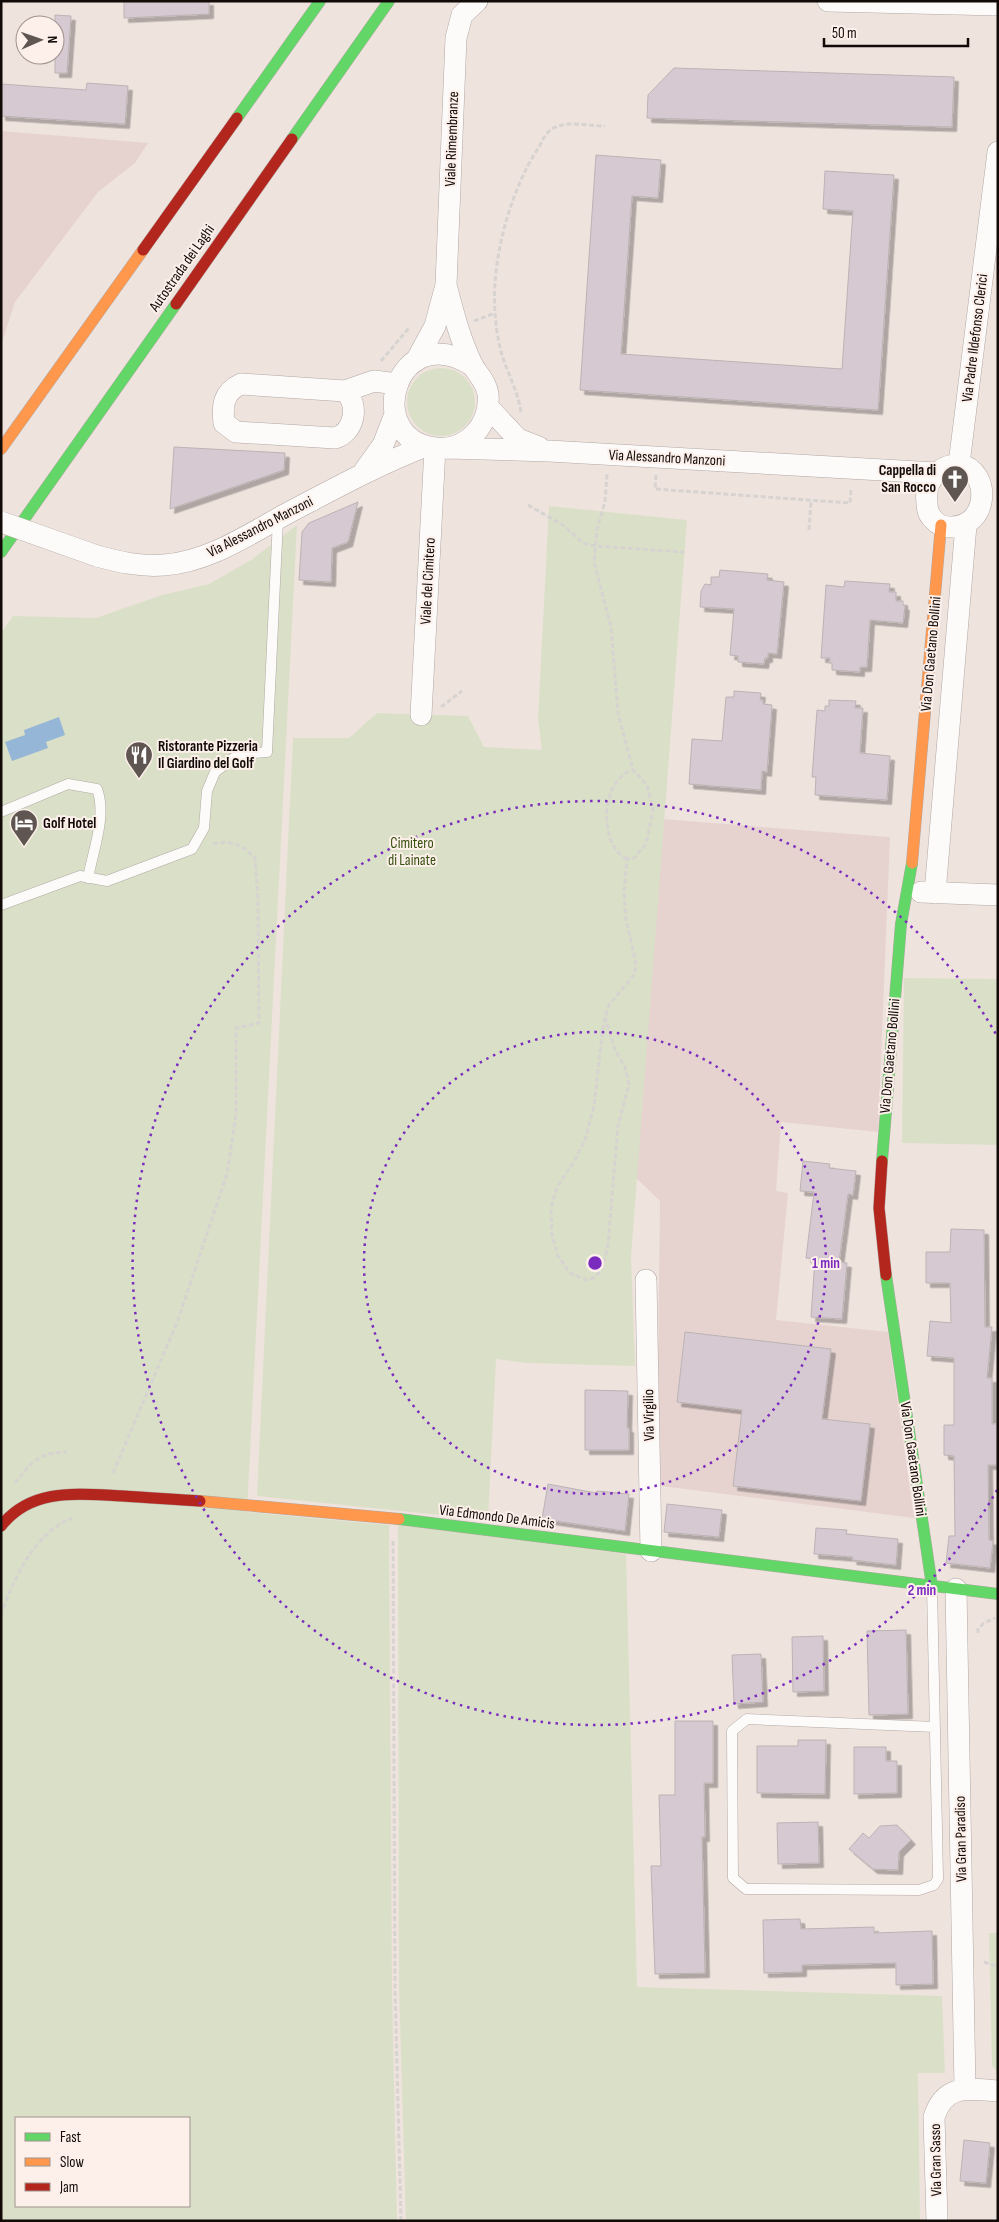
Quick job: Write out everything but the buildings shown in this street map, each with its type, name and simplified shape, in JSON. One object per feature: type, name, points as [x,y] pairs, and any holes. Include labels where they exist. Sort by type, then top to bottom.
[{"type":"main road","points":[[1,449],[320,1]]},
{"type":"main road","name":"Autostrada dei Laghi","points":[[1,552],[390,1]]},
{"type":"main road","name":"Via Don Gaetano Bollini","points":[[932,1586],[882,1244],[879,1208],[883,1137],[906,892],[913,856],[942,525]]},
{"type":"main road","name":"Via Edmondo De Amicis","points":[[1,1526],[16,1509],[47,1496],[68,1493],[234,1504],[393,1518],[998,1594]]},
{"type":"street","name":"Viale Rimembranze","points":[[446,285],[456,38],[462,15],[477,1]]},
{"type":"street","points":[[828,1],[998,5]]},
{"type":"street","name":"Via Padre Ildefonso Clerici","points":[[959,464],[998,152]]},
{"type":"street","points":[[416,360],[435,326],[446,285]]},
{"type":"street","points":[[446,285],[457,327],[473,366]]},
{"type":"street","points":[[445,353],[460,357],[473,366],[482,377],[488,392],[488,407],[483,423],[474,436],[460,445],[436,447],[413,440],[401,428],[395,414],[394,398],[396,384],[404,370],[416,360],[430,355],[445,353]]},
{"type":"street","points":[[345,391],[351,400],[352,419],[346,432],[334,438],[236,432],[224,423],[223,409],[226,394],[240,384],[345,391],[374,381],[396,384]]},
{"type":"street","points":[[488,407],[518,439],[548,451]]},
{"type":"street","points":[[362,473],[383,445],[395,414]]},
{"type":"street","name":"Via Alessandro Manzoni","points":[[1,522],[121,563],[144,566],[184,562],[203,557],[226,546],[362,473],[436,447],[548,451],[887,472],[904,478],[931,482]]},
{"type":"street","name":"Viale del Cimitero","points":[[421,715],[436,447]]},
{"type":"street","points":[[959,464],[968,466],[988,478],[979,512],[966,525],[958,527],[942,525],[932,519],[927,508],[931,482],[949,465],[959,464]]},
{"type":"street","name":"Via Don Gaetano Bollini","points":[[935,893],[966,525]]},
{"type":"street","points":[[906,892],[973,896],[998,895]]},
{"type":"street","name":"Via Virgilio","points":[[646,1280],[652,1551]]},
{"type":"street","name":"Via Gran Paradiso","points":[[956,1589],[965,2089]]},
{"type":"street","name":"Via Gran Sasso","points":[[937,2221],[934,2117],[938,2106],[953,2091],[965,2089],[998,2091]]},
{"type":"lane","points":[[1,905],[80,876],[107,881],[192,849],[204,828],[207,791],[215,772],[239,754],[267,752],[278,518]]},
{"type":"lane","points":[[1,812],[68,784],[97,789],[100,797],[100,817],[88,878]]},
{"type":"lane","points":[[932,1586],[935,1727],[938,1879],[934,1885],[919,1890],[746,1889],[733,1878],[732,1731],[747,1719],[935,1727]]},
{"type":"path","points":[[520,418],[518,400],[501,353],[495,313],[496,285],[502,235],[518,186],[534,153],[550,130],[557,126],[605,126]]},
{"type":"path","points":[[466,324],[495,313]]},
{"type":"path","points":[[607,468],[604,502],[594,546],[594,562],[612,627],[618,713],[633,770],[647,784],[652,810],[646,844],[634,858],[627,859],[620,856],[611,842],[607,814],[609,800],[619,778],[626,772],[633,770]]},
{"type":"path","points":[[656,471],[655,489],[850,503],[852,482]]},
{"type":"path","points":[[809,530],[811,500]]},
{"type":"path","points":[[528,505],[563,525],[584,543],[594,546],[684,552]]},
{"type":"path","points":[[107,1496],[114,1470],[178,1320],[227,1174],[236,1115],[236,1028],[259,1023],[258,899],[255,858],[242,845],[215,843],[192,849]]},
{"type":"path","points":[[605,1017],[615,1050],[625,1067],[629,1084],[618,1126],[608,1245],[603,1266],[599,1273],[593,1278],[586,1280],[570,1273],[558,1256],[552,1235],[550,1208],[556,1187],[574,1162],[585,1140],[594,1106],[605,1017],[609,1005],[634,975],[636,966],[626,920],[624,893],[627,859]]},
{"type":"path","points":[[12,1487],[28,1466],[50,1452],[67,1452]]},
{"type":"path","points":[[1,1615],[10,1590],[35,1547],[62,1522],[79,1515]]},
{"type":"path","points":[[393,1518],[395,1988],[401,2221]]},
{"type":"path","points":[[984,1962],[998,1967]]},
{"type":"shaded area","points":[[1,131],[148,143],[135,163],[98,192],[15,302],[1,345]]},
{"type":"shaded area","points":[[662,819],[890,837],[878,1132],[781,1122],[776,1191],[788,1193],[776,1320],[888,1332],[914,1518],[661,1486],[658,1367],[660,1201],[635,1177]]},
{"type":"green space","points":[[434,368],[448,368],[460,373],[470,383],[475,395],[475,409],[470,421],[460,431],[448,436],[434,436],[422,431],[412,421],[407,409],[407,395],[412,383],[422,373]]},
{"type":"green space","name":"Cimitero di Lainate","points":[[549,506],[687,520],[631,1257],[635,1366],[527,1363],[496,1359],[488,1520],[257,1496],[293,738],[349,738],[377,713],[468,716],[484,747],[542,750],[538,720]]},
{"type":"green space","points":[[297,525],[247,1512],[389,1525],[392,1988],[397,2221],[1,2221],[1,633],[13,616],[96,618],[162,595],[209,584],[251,560]]},
{"type":"green space","points":[[904,978],[998,979],[998,1145],[902,1143]]},
{"type":"green space","points":[[398,1525],[626,1554],[637,1987],[942,1996],[945,2073],[918,2073],[920,2221],[406,2221],[399,1987]]},
{"type":"green space","points":[[989,1933],[998,1933],[998,2072],[992,2066]]},
{"type":"water","points":[[59,717],[65,735],[46,742],[48,748],[12,761],[5,742],[25,735],[24,730]]},
{"type":"traffic: fast","points":[[237,118],[320,1]]},
{"type":"traffic: fast","points":[[292,139],[389,1]]},
{"type":"traffic: fast","points":[[1,552],[176,304]]},
{"type":"traffic: fast","points":[[882,1161],[901,924],[912,863]]},
{"type":"traffic: fast","points":[[886,1275],[932,1586]]},
{"type":"traffic: fast","points":[[399,1519],[998,1594]]},
{"type":"traffic: slow","points":[[1,449],[143,250]]},
{"type":"traffic: slow","points":[[912,863],[941,525]]},
{"type":"traffic: slow","points":[[200,1501],[399,1519]]},
{"type":"traffic: jam","points":[[143,250],[237,118]]},
{"type":"traffic: jam","points":[[176,304],[292,139]]},
{"type":"traffic: jam","points":[[882,1161],[879,1208],[886,1275]]},
{"type":"traffic: jam","points":[[1,1526],[13,1513],[27,1505],[41,1499],[57,1496],[89,1494],[200,1501]]},
{"type":"place","name":"Cappella di San Rocco","points":[[955,503]]},
{"type":"place","name":"Ristorante Pizzeria Il Giardino del Golf","points":[[139,779]]},
{"type":"place","name":"Golf Hotel","points":[[24,847]]}]
